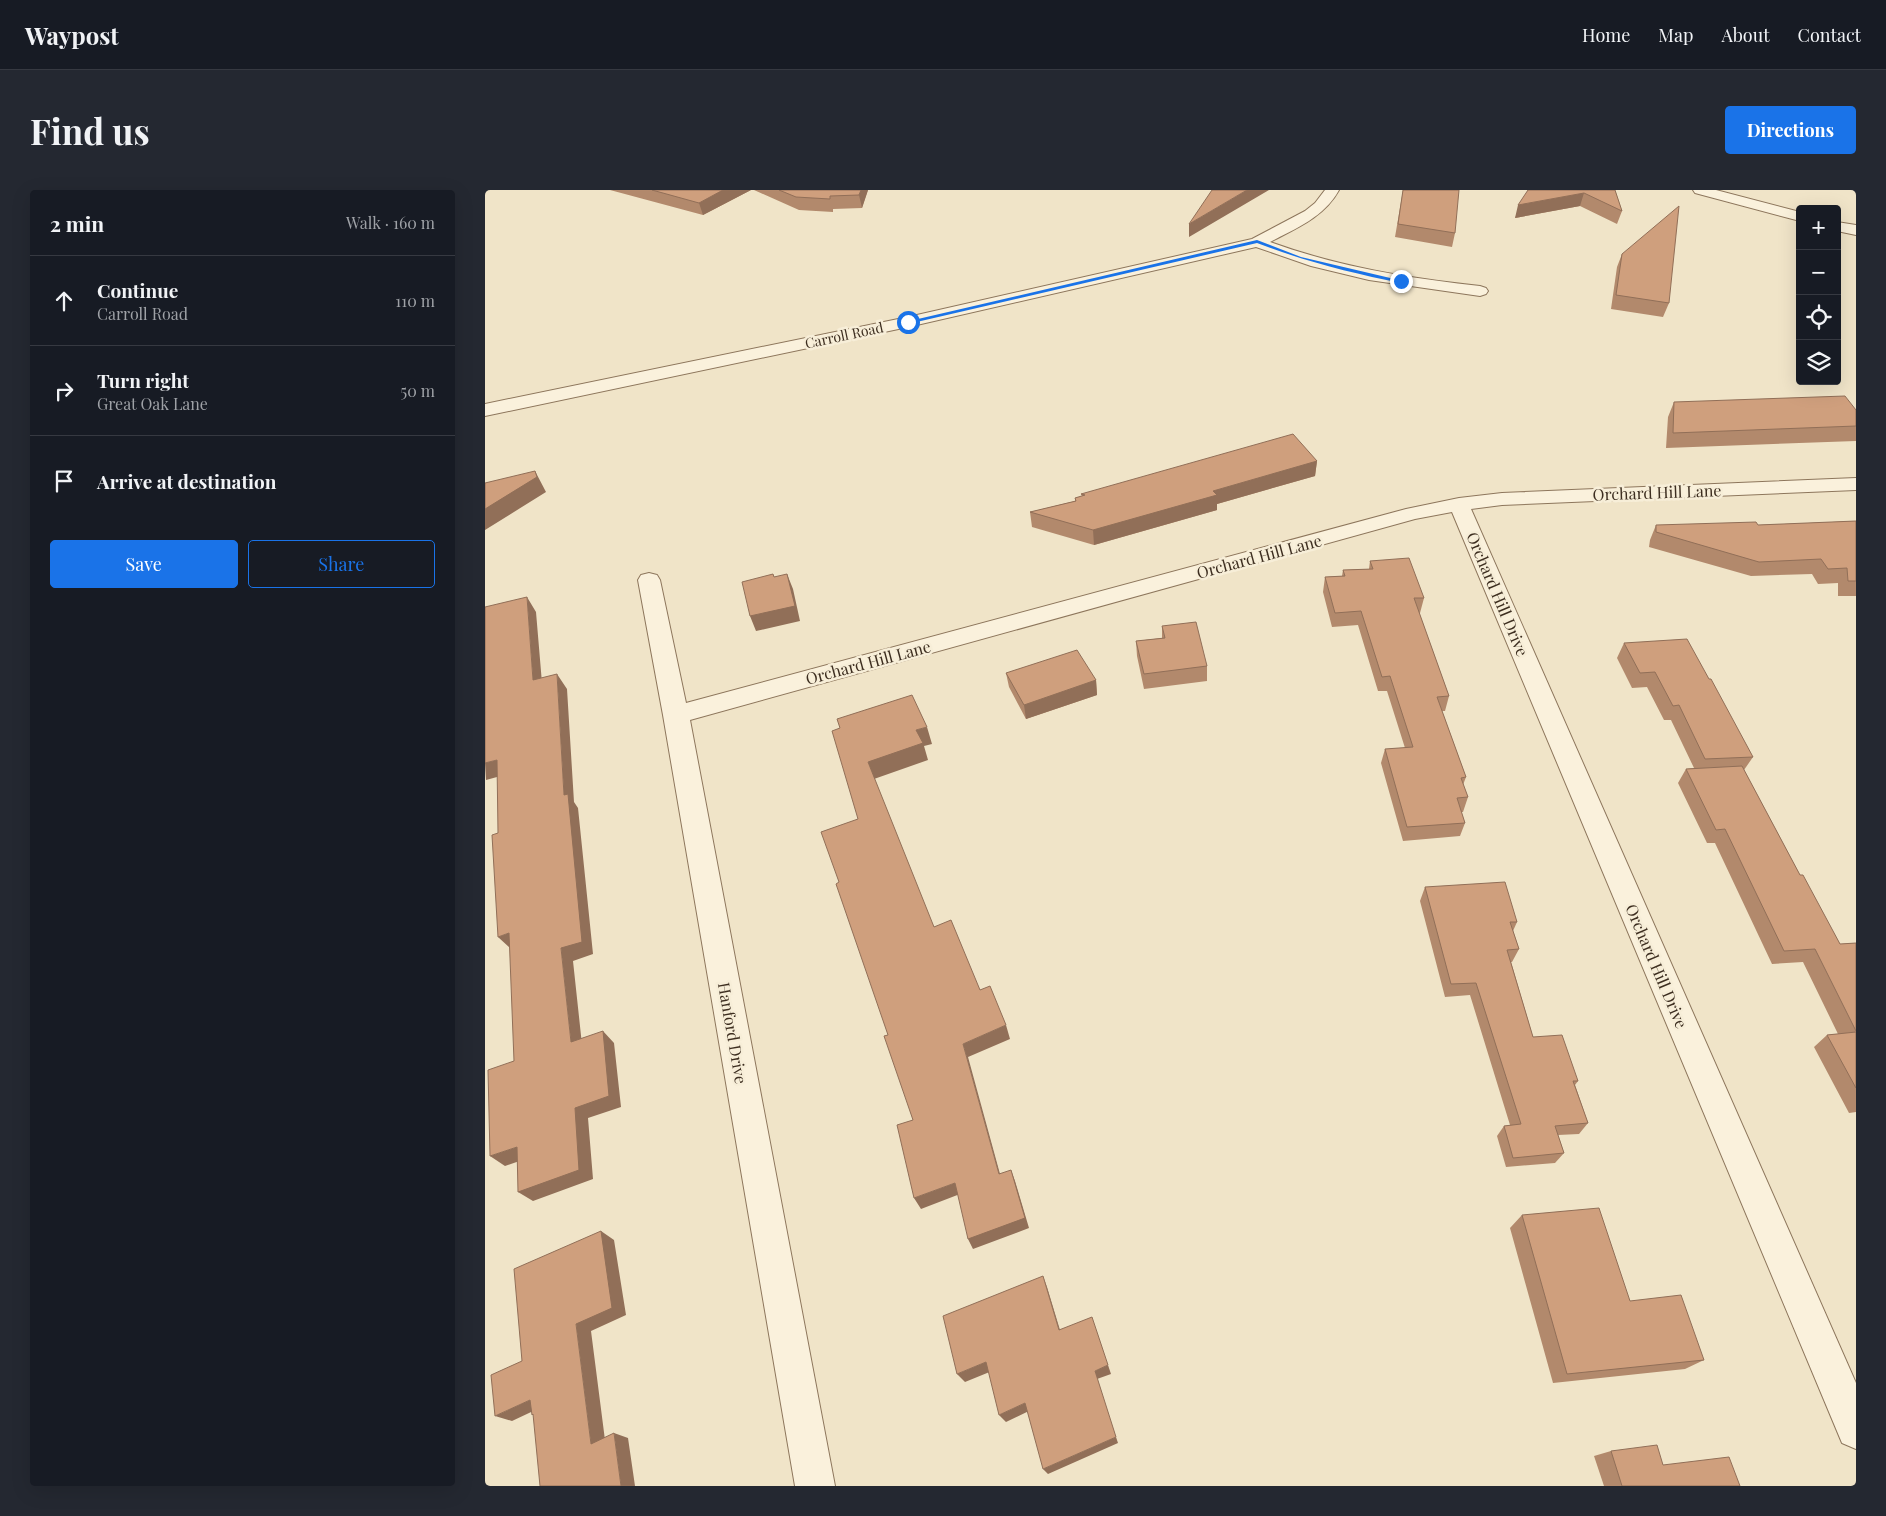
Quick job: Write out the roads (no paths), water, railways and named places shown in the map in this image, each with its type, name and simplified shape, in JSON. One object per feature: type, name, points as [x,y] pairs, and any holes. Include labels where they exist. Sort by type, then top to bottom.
[{"type":"street","name":"Carroll Road","points":[[485,410],[908,322],[1257,242],[1302,219],[1329,198],[1332,190]]},
{"type":"street","points":[[1700,190],[1796,216]]},
{"type":"street","points":[[1841,227],[1856,230]]},
{"type":"street","points":[[1257,242],[1299,258],[1353,272],[1401,281],[1479,291]]},
{"type":"street","name":"Orchard Hill Lane","points":[[675,715],[1413,513],[1459,504],[1502,499],[1856,484]]},
{"type":"street","name":"Orchard Hill Drive","points":[[1459,504],[1856,1429]]},
{"type":"street","name":"Hanford Drive","points":[[649,580],[815,1486]]}]
